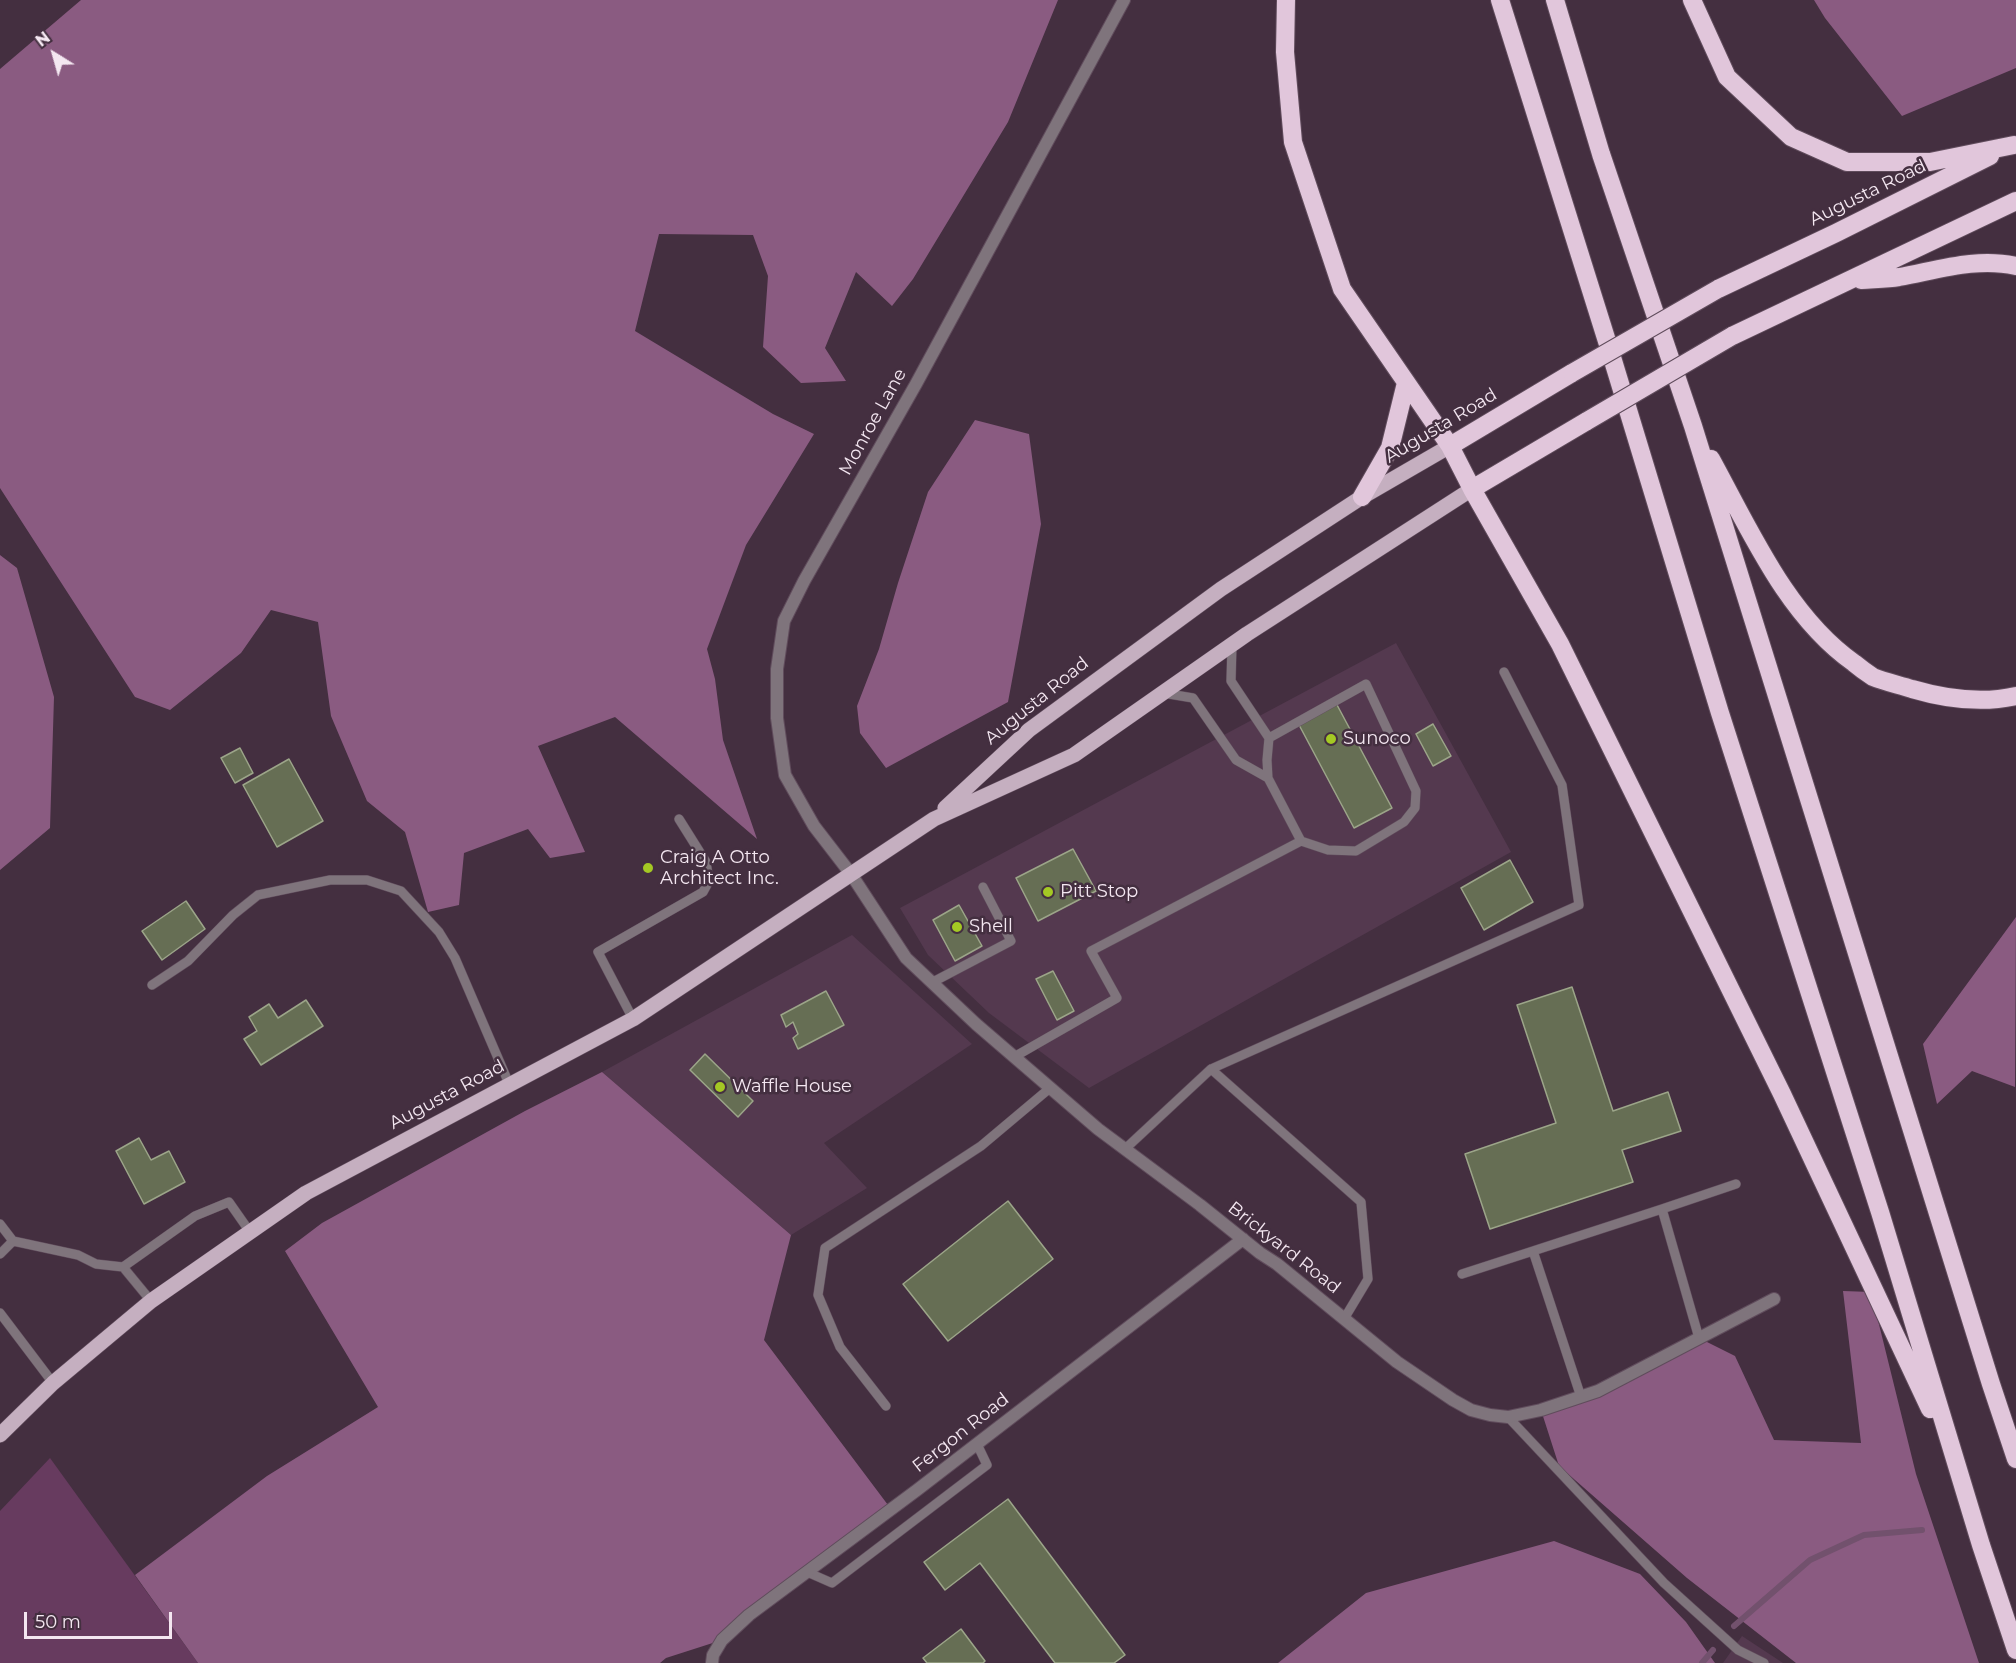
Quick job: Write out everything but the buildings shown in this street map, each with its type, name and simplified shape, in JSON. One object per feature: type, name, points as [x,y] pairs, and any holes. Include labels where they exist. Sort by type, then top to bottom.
[{"type":"highway","points":[[1286,0],[1285,52],[1293,142],[1314,211],[1342,289],[1450,446],[1560,644],[1782,1094],[1959,1470]]},
{"type":"highway","points":[[1500,0],[1720,713],[1880,1212],[2016,1650]]},
{"type":"highway","points":[[1555,0],[1601,154],[1693,426],[2016,1458]]},
{"type":"highway","points":[[1692,0],[1727,76],[1791,137],[1847,162],[1930,162],[2015,144]]},
{"type":"highway","name":"Augusta Road","points":[[1450,446],[1718,289],[2015,144]]},
{"type":"highway","name":"Augusta Road","points":[[1472,489],[1732,336],[2016,201]]},
{"type":"highway","points":[[1850,281],[1896,277],[1974,263],[2002,263],[2016,266]]},
{"type":"highway","points":[[1362,497],[1390,448],[1406,383]]},
{"type":"highway","points":[[1693,426],[1755,539],[1796,606],[1815,631],[1840,654],[1873,677],[1925,693],[1968,701],[2016,696]]},
{"type":"main road","name":"Augusta Road","points":[[934,819],[1029,730],[1221,589],[1362,497],[1450,446]]},
{"type":"main road","name":"Augusta Road","points":[[0,1435],[53,1383],[151,1302],[306,1194],[633,1019],[934,819],[1074,755],[1232,645],[1472,489]]},
{"type":"street","name":"Monroe Lane","points":[[851,874],[814,826],[785,775],[777,718],[777,669],[784,621],[1124,0]]},
{"type":"street","name":"Brickyard Road","points":[[851,874],[906,957],[931,983],[1014,1057],[1125,1149],[1277,1264],[1397,1362],[1471,1410],[1508,1417],[1541,1410],[1598,1391],[1774,1299]]},
{"type":"street","name":"Fergon Road","points":[[712,1663],[713,1655],[722,1640],[749,1615],[977,1444],[1243,1239]]},
{"type":"lane","points":[[1232,645],[1231,681],[1269,738],[1268,778],[1301,841],[1328,850],[1356,851],[1404,822],[1415,808],[1416,790],[1366,684],[1269,738]]},
{"type":"lane","points":[[1125,1149],[1211,1069],[1579,905],[1562,784],[1504,672]]},
{"type":"lane","points":[[1163,693],[1193,698],[1236,760],[1268,778]]},
{"type":"lane","points":[[633,1019],[598,952],[703,892],[709,881],[706,862],[679,819]]},
{"type":"lane","points":[[1014,1057],[1117,998],[1091,951],[1301,841]]},
{"type":"lane","points":[[152,986],[188,961],[233,915],[258,895],[330,880],[367,880],[401,891],[439,932],[456,958],[510,1086]]},
{"type":"lane","points":[[931,983],[1011,941],[983,887]]},
{"type":"lane","points":[[1211,1069],[1361,1202],[1368,1280],[1344,1319]]},
{"type":"lane","points":[[886,1406],[840,1347],[818,1295],[825,1248],[981,1146],[1050,1088]]},
{"type":"lane","points":[[1462,1274],[1736,1184]]},
{"type":"lane","points":[[0,1224],[13,1241],[78,1255],[96,1264],[123,1267],[195,1216],[230,1202],[250,1232]]},
{"type":"lane","points":[[1662,1209],[1699,1338]]},
{"type":"lane","points":[[0,1254],[13,1241]]},
{"type":"lane","points":[[1533,1251],[1581,1396]]},
{"type":"lane","points":[[123,1267],[151,1302]]},
{"type":"lane","points":[[0,1313],[53,1383]]},
{"type":"lane","points":[[1508,1417],[1665,1583],[1746,1658],[1764,1663]]},
{"type":"lane","points":[[807,1572],[832,1583],[987,1465],[977,1444]]},
{"type":"shaded area","points":[[81,0],[1058,0],[1008,122],[913,279],[892,306],[856,272],[825,348],[846,381],[801,383],[763,347],[768,276],[753,235],[659,234],[635,331],[773,414],[814,434],[746,545],[707,649],[715,679],[723,740],[757,839],[615,717],[538,746],[585,852],[550,858],[528,829],[464,853],[459,905],[428,912],[405,832],[367,801],[331,716],[318,622],[271,610],[241,653],[170,710],[135,697],[0,488],[0,69]]},
{"type":"shaded area","points":[[1814,0],[2016,0],[2016,68],[1902,116],[1825,18]]},
{"type":"shaded area","points":[[975,420],[1029,434],[1041,524],[1008,702],[886,768],[860,733],[857,706],[879,649],[928,492]]},
{"type":"shaded area","points":[[0,555],[17,568],[54,697],[50,828],[0,870]]},
{"type":"shaded area","points":[[1396,643],[1511,852],[1089,1088],[989,1013],[928,955],[900,908]]},
{"type":"shaded area","points":[[2016,917],[2015,1087],[1972,1071],[1937,1104],[1923,1044]]},
{"type":"shaded area","points":[[852,935],[972,1044],[824,1143],[867,1188],[791,1235],[602,1072]]},
{"type":"shaded area","points":[[602,1072],[791,1235],[764,1340],[891,1509],[722,1640],[666,1658],[660,1663],[198,1663],[135,1575],[267,1476],[378,1407],[285,1251],[322,1223],[525,1111]]},
{"type":"shaded area","points":[[1843,1291],[1871,1292],[1916,1474],[1979,1663],[1796,1663],[1687,1578],[1559,1466],[1541,1410],[1598,1391],[1699,1338],[1735,1356],[1774,1440],[1861,1443]]},
{"type":"shaded area","points":[[50,1458],[198,1663],[0,1663],[0,1511]]},
{"type":"shaded area","points":[[1554,1541],[1640,1574],[1686,1622],[1715,1663],[1278,1663],[1366,1593]]},
{"type":"shaded area","points":[[1742,1636],[1783,1663],[1723,1663]]},
{"type":"waterway","points":[[1734,1626],[1810,1560],[1864,1535],[1922,1530]]},
{"type":"waterway","points":[[1702,1663],[1713,1650]]},
{"type":"place","name":"Sunoco","points":[[1331,739]]},
{"type":"place","name":"Craig A Otto Architect Inc.","points":[[648,868]]},
{"type":"place","name":"Pitt Stop","points":[[1048,892]]},
{"type":"place","name":"Shell","points":[[957,927]]},
{"type":"place","name":"Waffle House","points":[[720,1087]]}]
